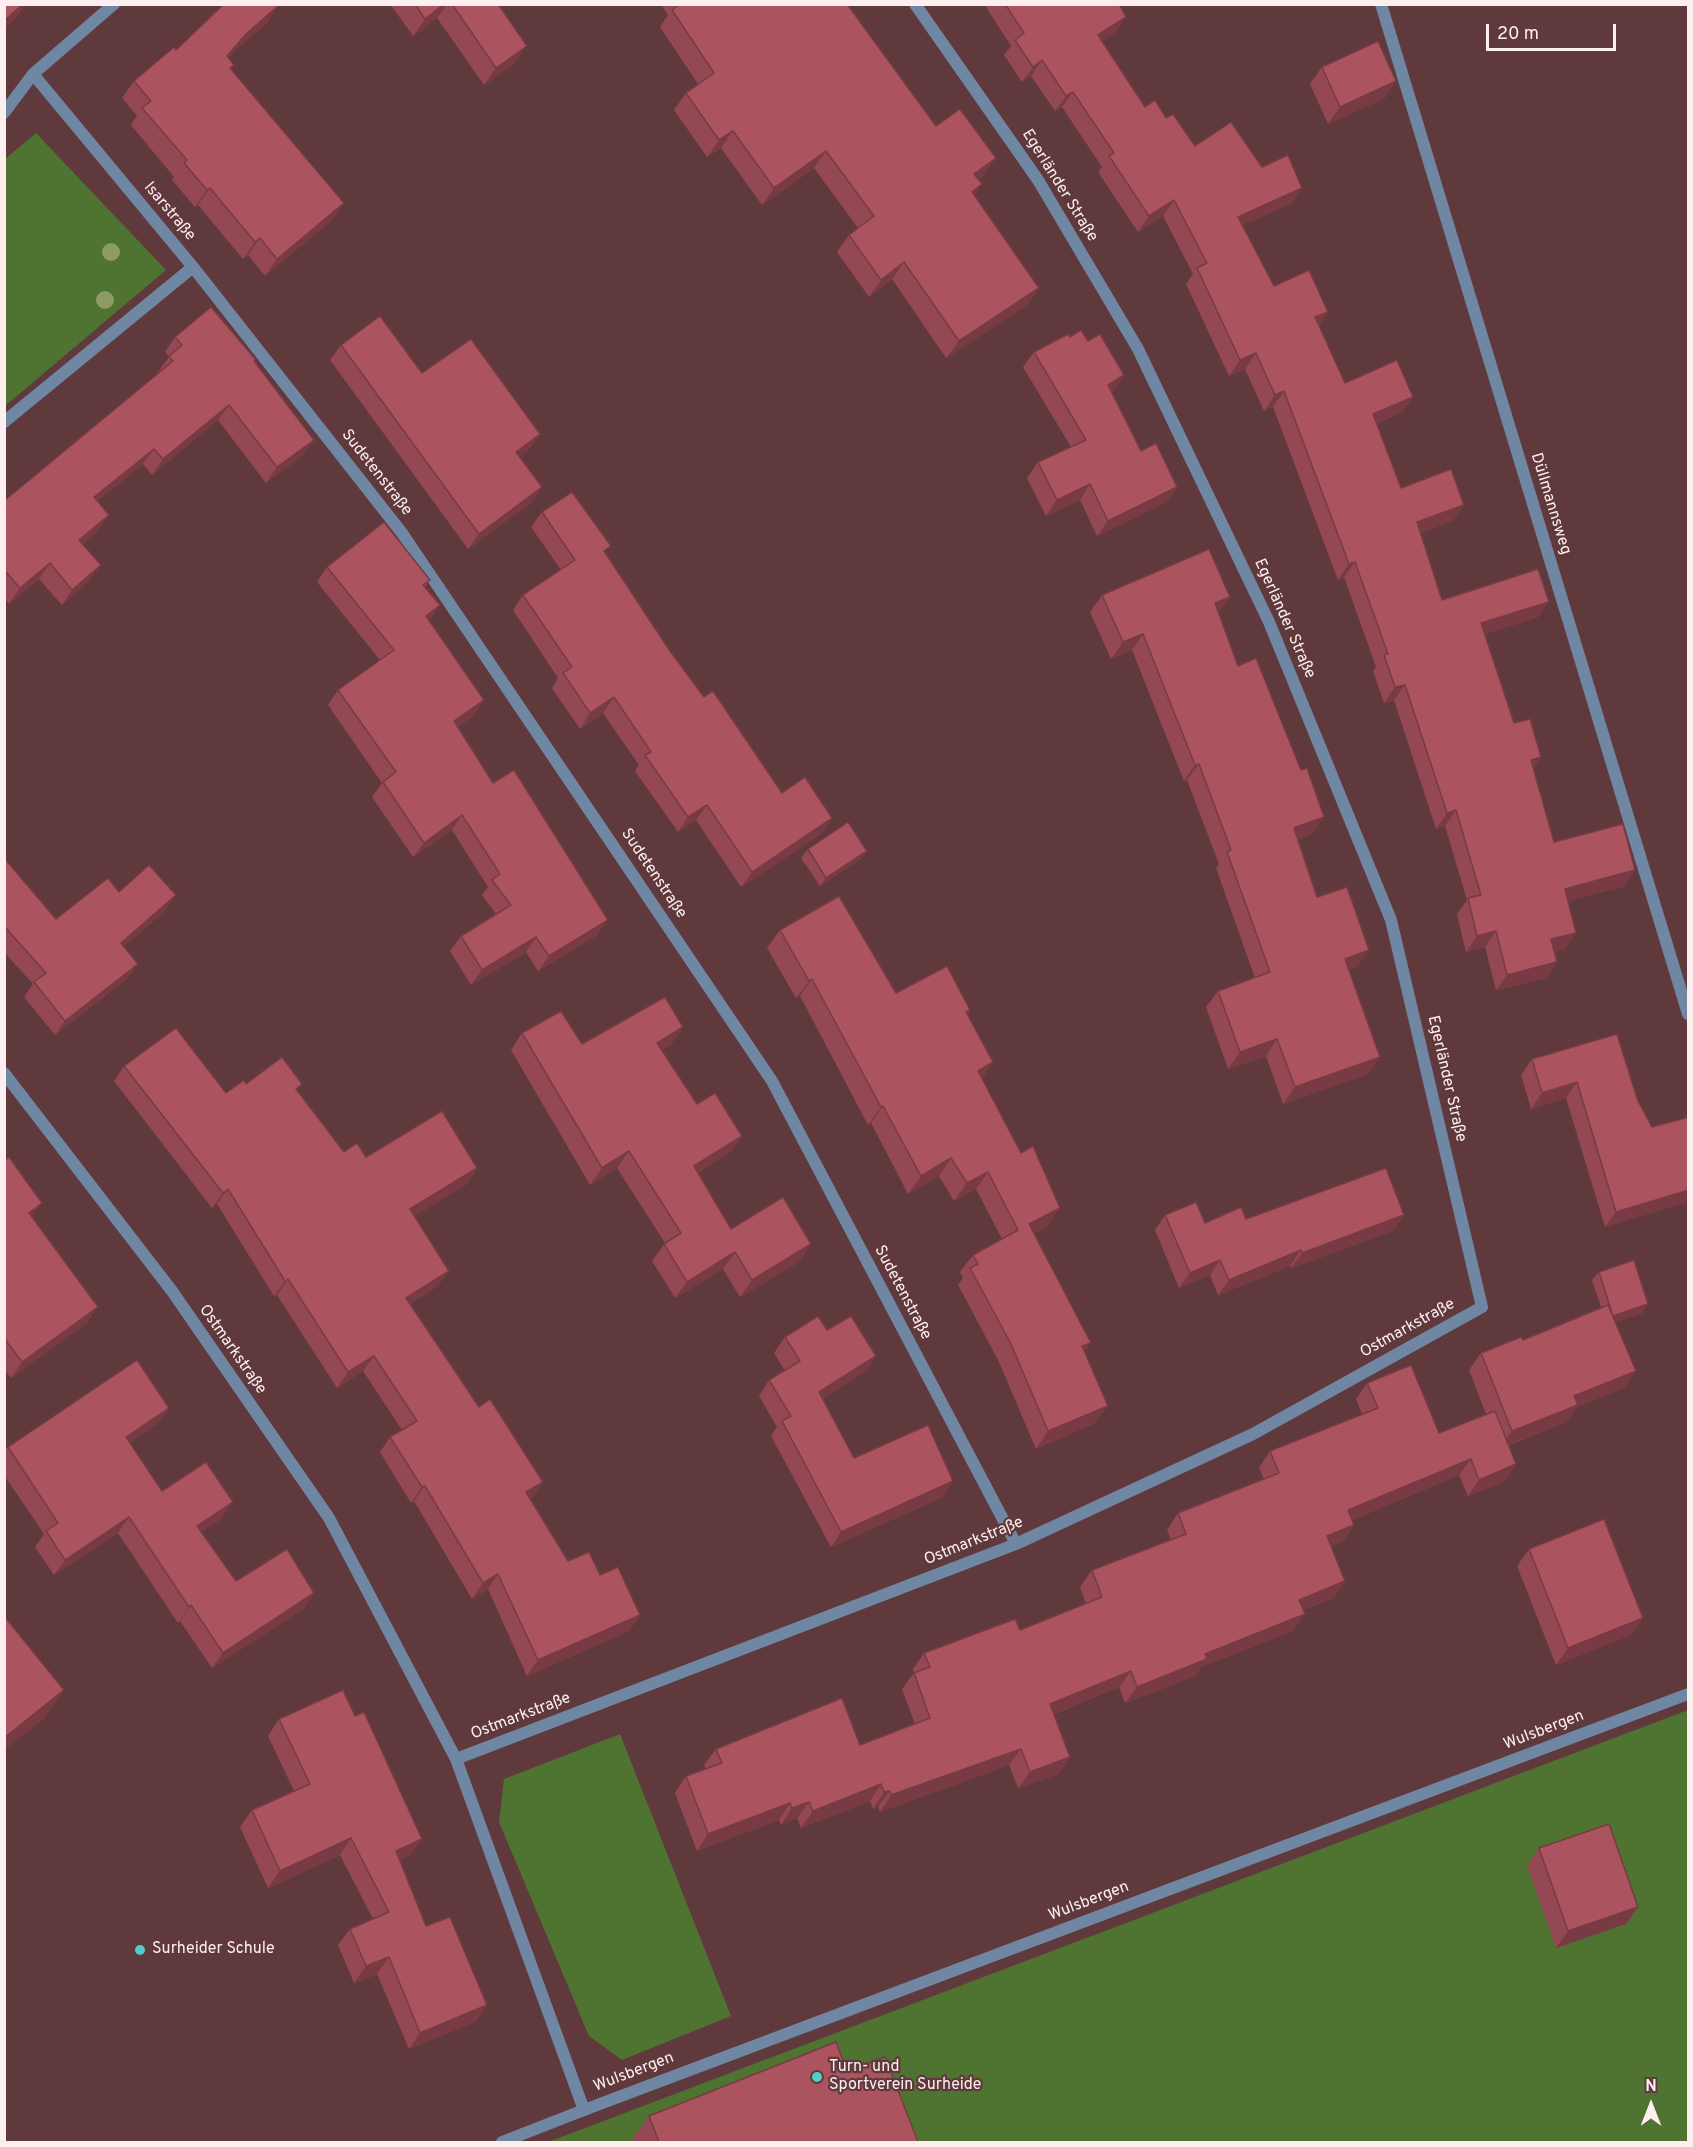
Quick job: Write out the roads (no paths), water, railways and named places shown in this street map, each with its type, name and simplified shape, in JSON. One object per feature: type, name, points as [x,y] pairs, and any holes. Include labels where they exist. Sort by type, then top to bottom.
[{"type":"street","points":[[4,113],[33,74],[114,4]]},
{"type":"street","name":"Egerländer Straße","points":[[915,4],[1038,180],[1138,349],[1269,622],[1391,920],[1482,1307]]},
{"type":"street","name":"Düllmannsweg","points":[[1381,4],[1689,1014]]},
{"type":"street","name":"Isarstraße","points":[[4,422],[156,295],[193,267],[33,74]]},
{"type":"street","name":"Sudetenstraße","points":[[193,267],[402,533],[772,1081],[1016,1544]]},
{"type":"street","name":"Ostmarkstraße","points":[[4,1073],[172,1291],[329,1518],[456,1759],[584,2110]]},
{"type":"street","name":"Ostmarkstraße","points":[[456,1759],[1016,1544],[1253,1434],[1482,1307]]},
{"type":"street","name":"Wulsbergen","points":[[502,2142],[1689,1694]]},
{"type":"place","name":"Surheider Schule","points":[[140,1950]]},
{"type":"place","name":"Turn- und Sportverein Surheide","points":[[817,2077]]}]
